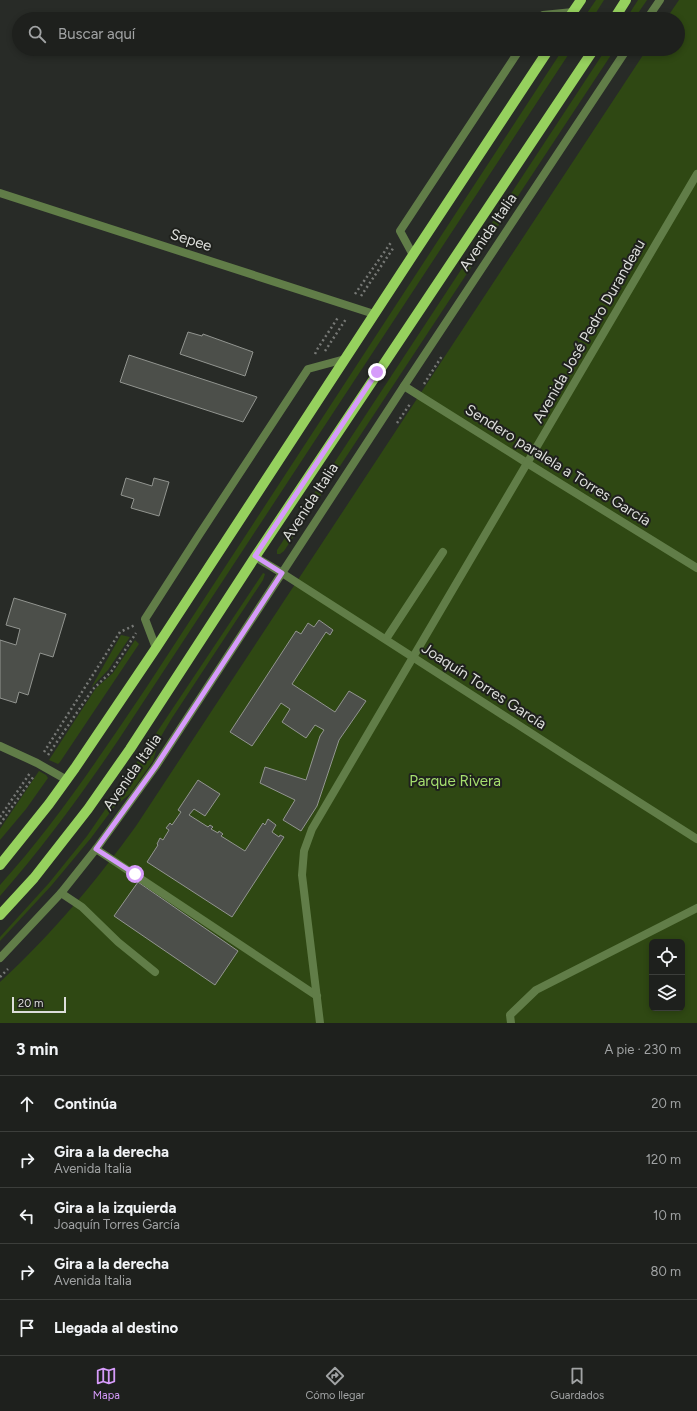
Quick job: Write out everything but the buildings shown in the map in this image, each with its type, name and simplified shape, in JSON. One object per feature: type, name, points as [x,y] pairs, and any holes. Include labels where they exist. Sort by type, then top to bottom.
[{"type":"main road","points":[[573,12],[581,0]]},
{"type":"main road","points":[[618,12],[626,0]]},
{"type":"main road","points":[[0,865],[67,780],[156,648],[412,254],[544,56]]},
{"type":"main road","name":"Avenida Italia","points":[[0,915],[34,878],[88,809],[130,749],[255,556],[589,56]]},
{"type":"street","points":[[652,12],[660,0]]},
{"type":"street","points":[[412,254],[400,231],[515,56]]},
{"type":"street","name":"Avenida Italia","points":[[0,958],[61,892],[96,849],[156,766],[404,386],[622,56]]},
{"type":"street","name":"Avenida José Pedro Durandeau","points":[[320,1023],[302,875],[304,851],[312,829],[697,174]]},
{"type":"street","name":"Sepee","points":[[0,193],[374,314]]},
{"type":"street","points":[[156,648],[145,619],[199,534],[308,369],[345,358]]},
{"type":"street","name":"Sendero paralela a Torres García","points":[[404,386],[697,568]]},
{"type":"street","points":[[386,639],[443,552]]},
{"type":"street","name":"Joaquín Torres García","points":[[255,556],[697,839]]},
{"type":"street","points":[[0,746],[39,764],[67,780]]},
{"type":"street","points":[[96,849],[317,996]]},
{"type":"street","points":[[61,892],[82,907],[118,942],[155,972]]},
{"type":"street","points":[[511,1019],[536,990],[697,908]]},
{"type":"path","points":[[0,824],[39,764],[120,632],[145,619]]},
{"type":"path","points":[[0,817],[93,688],[111,672],[145,619]]},
{"type":"green space","points":[[596,0],[604,0],[596,12],[588,12]]},
{"type":"green space","points":[[638,0],[647,0],[639,12],[630,12]]},
{"type":"green space","name":"Parque Rivera","points":[[679,0],[697,0],[697,1023],[0,1023],[0,982],[55,927],[104,868],[136,826],[642,56],[685,56],[685,12],[671,12]]},
{"type":"green space","points":[[558,56],[567,56],[119,739],[62,819],[0,896],[0,885],[40,838],[58,814],[146,688]]},
{"type":"green space","points":[[601,56],[610,56],[284,551],[277,554],[277,550]]},
{"type":"green space","points":[[263,573],[265,574],[263,580],[172,718],[160,738],[153,761],[130,794],[114,807],[91,838],[51,886],[0,941],[0,937],[49,883],[87,836]]},
{"type":"green space","points":[[121,635],[130,637],[108,670],[91,688]]},
{"type":"green space","points":[[135,640],[139,644],[60,762],[58,764],[49,760],[96,688],[113,673]]},
{"type":"green space","points":[[39,771],[48,778],[26,809],[0,840],[0,829]]},
{"type":"route","points":[[135,874],[96,849],[156,766],[282,573],[255,556],[377,372]]}]
